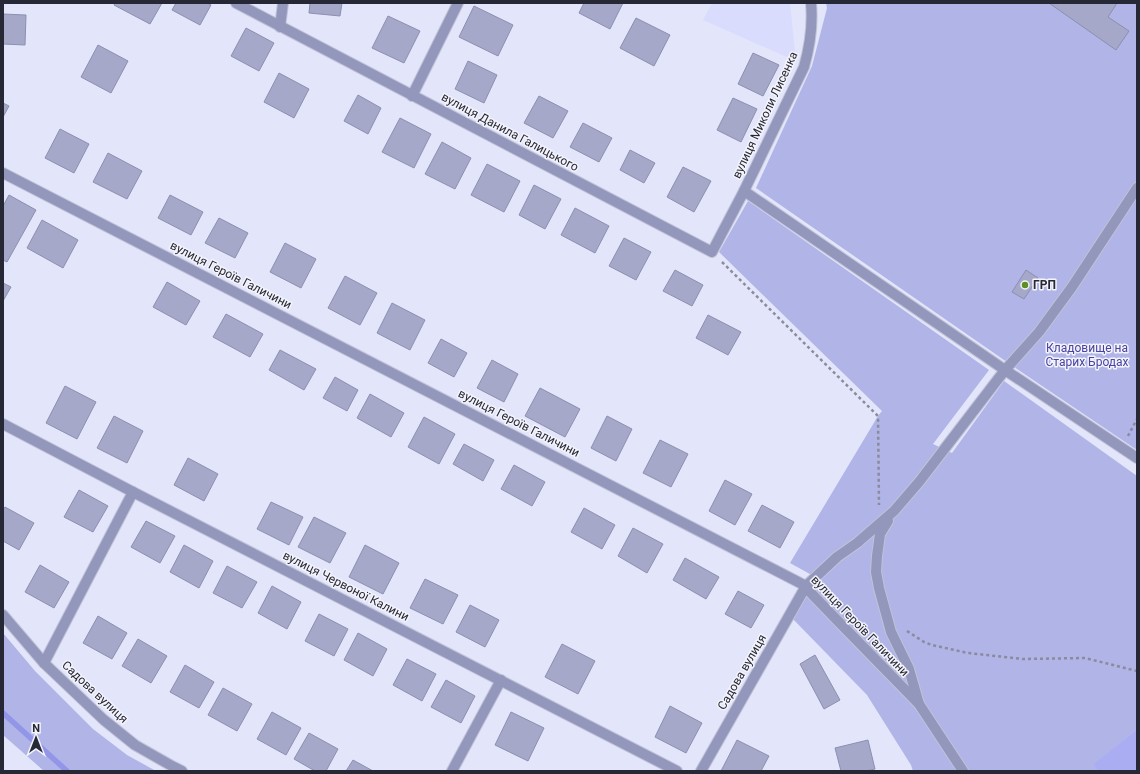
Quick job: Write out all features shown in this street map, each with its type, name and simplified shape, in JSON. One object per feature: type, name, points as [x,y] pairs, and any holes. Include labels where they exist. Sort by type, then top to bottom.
[{"type":"street","name":"вулиця Данила Галицького","points":[[236,3],[712,252]]},
{"type":"street","points":[[280,27],[284,3]]},
{"type":"street","points":[[412,96],[458,3]]},
{"type":"street","name":"вулиця Миколи Лисенка","points":[[744,191],[804,67],[809,50],[812,30],[811,3]]},
{"type":"street","name":"вулиця Героїв Галичини","points":[[3,172],[806,586],[809,591],[919,704],[963,771]]},
{"type":"street","points":[[919,704],[909,670],[891,632],[879,588],[876,572],[880,534],[894,511],[919,482],[1005,370],[1040,332],[1072,287],[1137,188]]},
{"type":"street","points":[[712,252],[744,191],[1005,370],[1137,458]]},
{"type":"street","name":"вулиця Червоної Калини","points":[[3,424],[677,771]]},
{"type":"street","points":[[44,663],[133,492]]},
{"type":"street","name":"Садова вулиця","points":[[701,771],[806,586],[837,557],[857,543],[894,511]]},
{"type":"street","name":"Садова вулиця","points":[[3,615],[44,663],[104,720],[135,746],[182,771]]},
{"type":"street","points":[[452,771],[501,680]]},
{"type":"path","points":[[712,252],[878,416],[879,525]]},
{"type":"path","points":[[1125,442],[1137,419]]},
{"type":"path","points":[[903,628],[924,642],[968,653],[1023,658],[1085,658],[1137,671]]},
{"type":"shaded area","points":[[712,3],[790,3],[796,61],[703,20]]},
{"type":"shaded area","points":[[1137,729],[1137,771],[1097,771],[1094,764]]},
{"type":"green space","name":"Кладовище на Старих Бродах","points":[[826,3],[1137,3],[1137,450],[1017,369],[756,188],[812,66],[827,8]]},
{"type":"green space","points":[[748,201],[989,370],[933,444],[952,453],[1004,381],[1137,476],[1137,729],[1095,764],[1097,771],[913,771],[911,765],[867,695],[791,617],[819,579],[790,563],[882,411],[719,252]]},
{"type":"green space","points":[[3,633],[35,671],[93,729],[127,755],[156,771],[44,771],[3,735]]},
{"type":"building","points":[[115,3],[162,3],[150,24],[114,5]]},
{"type":"building","points":[[176,3],[207,3],[211,5],[200,25],[172,10]]},
{"type":"building","points":[[310,3],[342,3],[340,16],[309,13]]},
{"type":"building","points":[[584,3],[623,3],[610,29],[579,13]]},
{"type":"building","points":[[1049,3],[1117,3],[1108,17],[1129,31],[1116,50]]},
{"type":"building","points":[[474,6],[513,25],[498,56],[459,37]]},
{"type":"building","points":[[3,14],[26,15],[25,45],[3,44]]},
{"type":"building","points":[[388,16],[420,31],[404,63],[372,48]]},
{"type":"building","points":[[636,18],[670,35],[654,66],[620,48]]},
{"type":"building","points":[[246,28],[274,43],[259,71],[231,56]]},
{"type":"building","points":[[98,45],[128,61],[111,93],[81,77]]},
{"type":"building","points":[[753,53],[779,65],[763,96],[738,84]]},
{"type":"building","points":[[468,61],[497,75],[484,103],[455,89]]},
{"type":"building","points":[[279,73],[309,89],[294,118],[264,102]]},
{"type":"building","points":[[358,95],[381,108],[368,134],[344,121]]},
{"type":"building","points":[[539,96],[568,111],[553,138],[524,123]]},
{"type":"building","points":[[733,98],[757,109],[741,142],[717,130]]},
{"type":"building","points":[[3,103],[9,106],[3,117]]},
{"type":"building","points":[[400,118],[431,134],[414,168],[382,152]]},
{"type":"building","points":[[583,123],[612,138],[599,162],[570,147]]},
{"type":"building","points":[[60,129],[89,144],[74,173],[45,158]]},
{"type":"building","points":[[442,142],[471,158],[455,189],[425,174]]},
{"type":"building","points":[[630,150],[655,163],[644,183],[620,170]]},
{"type":"building","points":[[108,153],[142,171],[127,199],[93,182]]},
{"type":"building","points":[[487,164],[520,181],[504,212],[471,195]]},
{"type":"building","points":[[683,167],[711,181],[694,212],[667,197]]},
{"type":"building","points":[[534,185],[561,199],[545,229],[519,215]]},
{"type":"building","points":[[9,195],[36,210],[7,262],[3,260],[3,206]]},
{"type":"building","points":[[170,195],[203,212],[191,235],[158,218]]},
{"type":"building","points":[[575,208],[609,226],[595,253],[561,235]]},
{"type":"building","points":[[219,218],[248,233],[235,258],[205,243]]},
{"type":"building","points":[[42,220],[78,240],[63,268],[27,248]]},
{"type":"building","points":[[624,238],[651,252],[636,280],[609,266]]},
{"type":"building","points":[[285,243],[316,259],[301,288],[270,272]]},
{"type":"building","points":[[675,270],[703,285],[692,306],[663,291]]},
{"type":"building","name":"ГРП","points":[[1026,270],[1038,278],[1024,299],[1012,292]]},
{"type":"building","points":[[345,276],[377,293],[360,325],[328,308]]},
{"type":"building","points":[[167,282],[200,301],[186,325],[153,307]]},
{"type":"building","points":[[3,283],[11,287],[3,301]]},
{"type":"building","points":[[392,303],[425,320],[410,350],[377,333]]},
{"type":"building","points":[[226,314],[263,334],[250,357],[213,337]]},
{"type":"building","points":[[708,315],[741,332],[728,355],[696,338]]},
{"type":"building","points":[[441,339],[467,353],[454,377],[428,363]]},
{"type":"building","points":[[280,350],[316,369],[304,390],[269,370]]},
{"type":"building","points":[[492,360],[518,374],[504,402],[477,388]]},
{"type":"building","points":[[335,377],[358,390],[347,411],[323,398]]},
{"type":"building","points":[[65,386],[96,402],[77,439],[46,423]]},
{"type":"building","points":[[540,388],[580,409],[565,437],[525,416]]},
{"type":"building","points":[[370,394],[404,413],[391,437],[357,418]]},
{"type":"building","points":[[114,416],[143,431],[127,463],[97,448]]},
{"type":"building","points":[[607,416],[632,429],[616,461],[591,448]]},
{"type":"building","points":[[424,417],[455,434],[439,464],[408,447]]},
{"type":"building","points":[[660,440],[688,454],[671,487],[643,473]]},
{"type":"building","points":[[464,444],[494,460],[483,481],[453,464]]},
{"type":"building","points":[[188,458],[218,474],[204,501],[174,485]]},
{"type":"building","points":[[514,465],[545,482],[532,506],[501,489]]},
{"type":"building","points":[[725,480],[752,494],[735,525],[709,511]]},
{"type":"building","points":[[79,490],[108,506],[93,532],[64,517]]},
{"type":"building","points":[[271,502],[303,517],[289,545],[257,529]]},
{"type":"building","points":[[762,505],[794,522],[780,548],[748,531]]},
{"type":"building","points":[[5,507],[34,523],[19,550],[3,541],[3,510]]},
{"type":"building","points":[[584,508],[615,525],[602,549],[571,532]]},
{"type":"building","points":[[314,517],[346,533],[330,563],[298,547]]},
{"type":"building","points":[[146,521],[175,536],[160,563],[131,547]]},
{"type":"building","points":[[633,528],[663,544],[647,573],[618,556]]},
{"type":"building","points":[[184,545],[213,561],[199,588],[170,572]]},
{"type":"building","points":[[365,545],[399,563],[383,594],[349,577]]},
{"type":"building","points":[[685,558],[719,577],[706,599],[673,580]]},
{"type":"building","points":[[40,565],[69,582],[54,608],[25,592]]},
{"type":"building","points":[[227,566],[257,582],[242,608],[213,593]]},
{"type":"building","points":[[425,579],[458,595],[443,624],[410,608]]},
{"type":"building","points":[[272,586],[301,602],[287,629],[258,613]]},
{"type":"building","points":[[738,591],[764,605],[751,628],[725,614]]},
{"type":"building","points":[[470,605],[499,620],[485,647],[456,632]]},
{"type":"building","points":[[319,614],[348,629],[334,656],[305,641]]},
{"type":"building","points":[[98,616],[127,633],[112,659],[83,643]]},
{"type":"building","points":[[358,633],[387,649],[373,676],[344,660]]},
{"type":"building","points":[[138,639],[167,656],[151,683],[122,666]]},
{"type":"building","points":[[562,644],[595,661],[578,694],[545,677]]},
{"type":"building","points":[[815,655],[840,700],[824,709],[800,664]]},
{"type":"building","points":[[407,659],[436,674],[422,701],[393,685]]},
{"type":"building","points":[[185,665],[214,682],[199,708],[170,692]]},
{"type":"building","points":[[446,680],[475,696],[461,723],[431,707]]},
{"type":"building","points":[[223,688],[252,704],[237,731],[208,715]]},
{"type":"building","points":[[670,706],[702,723],[686,753],[655,737]]},
{"type":"building","points":[[272,712],[301,728],[286,755],[257,739]]},
{"type":"building","points":[[511,712],[544,728],[528,761],[495,745]]},
{"type":"building","points":[[309,733],[338,749],[326,771],[315,771],[294,759]]},
{"type":"building","points":[[737,740],[769,756],[761,771],[721,771]]},
{"type":"building","points":[[868,740],[875,769],[866,771],[841,771],[835,748]]},
{"type":"building","points":[[353,760],[373,771],[346,771]]},
{"type":"waterway","points":[[3,713],[67,771]]},
{"type":"place","name":"ГРП","points":[[1025,285]]}]
